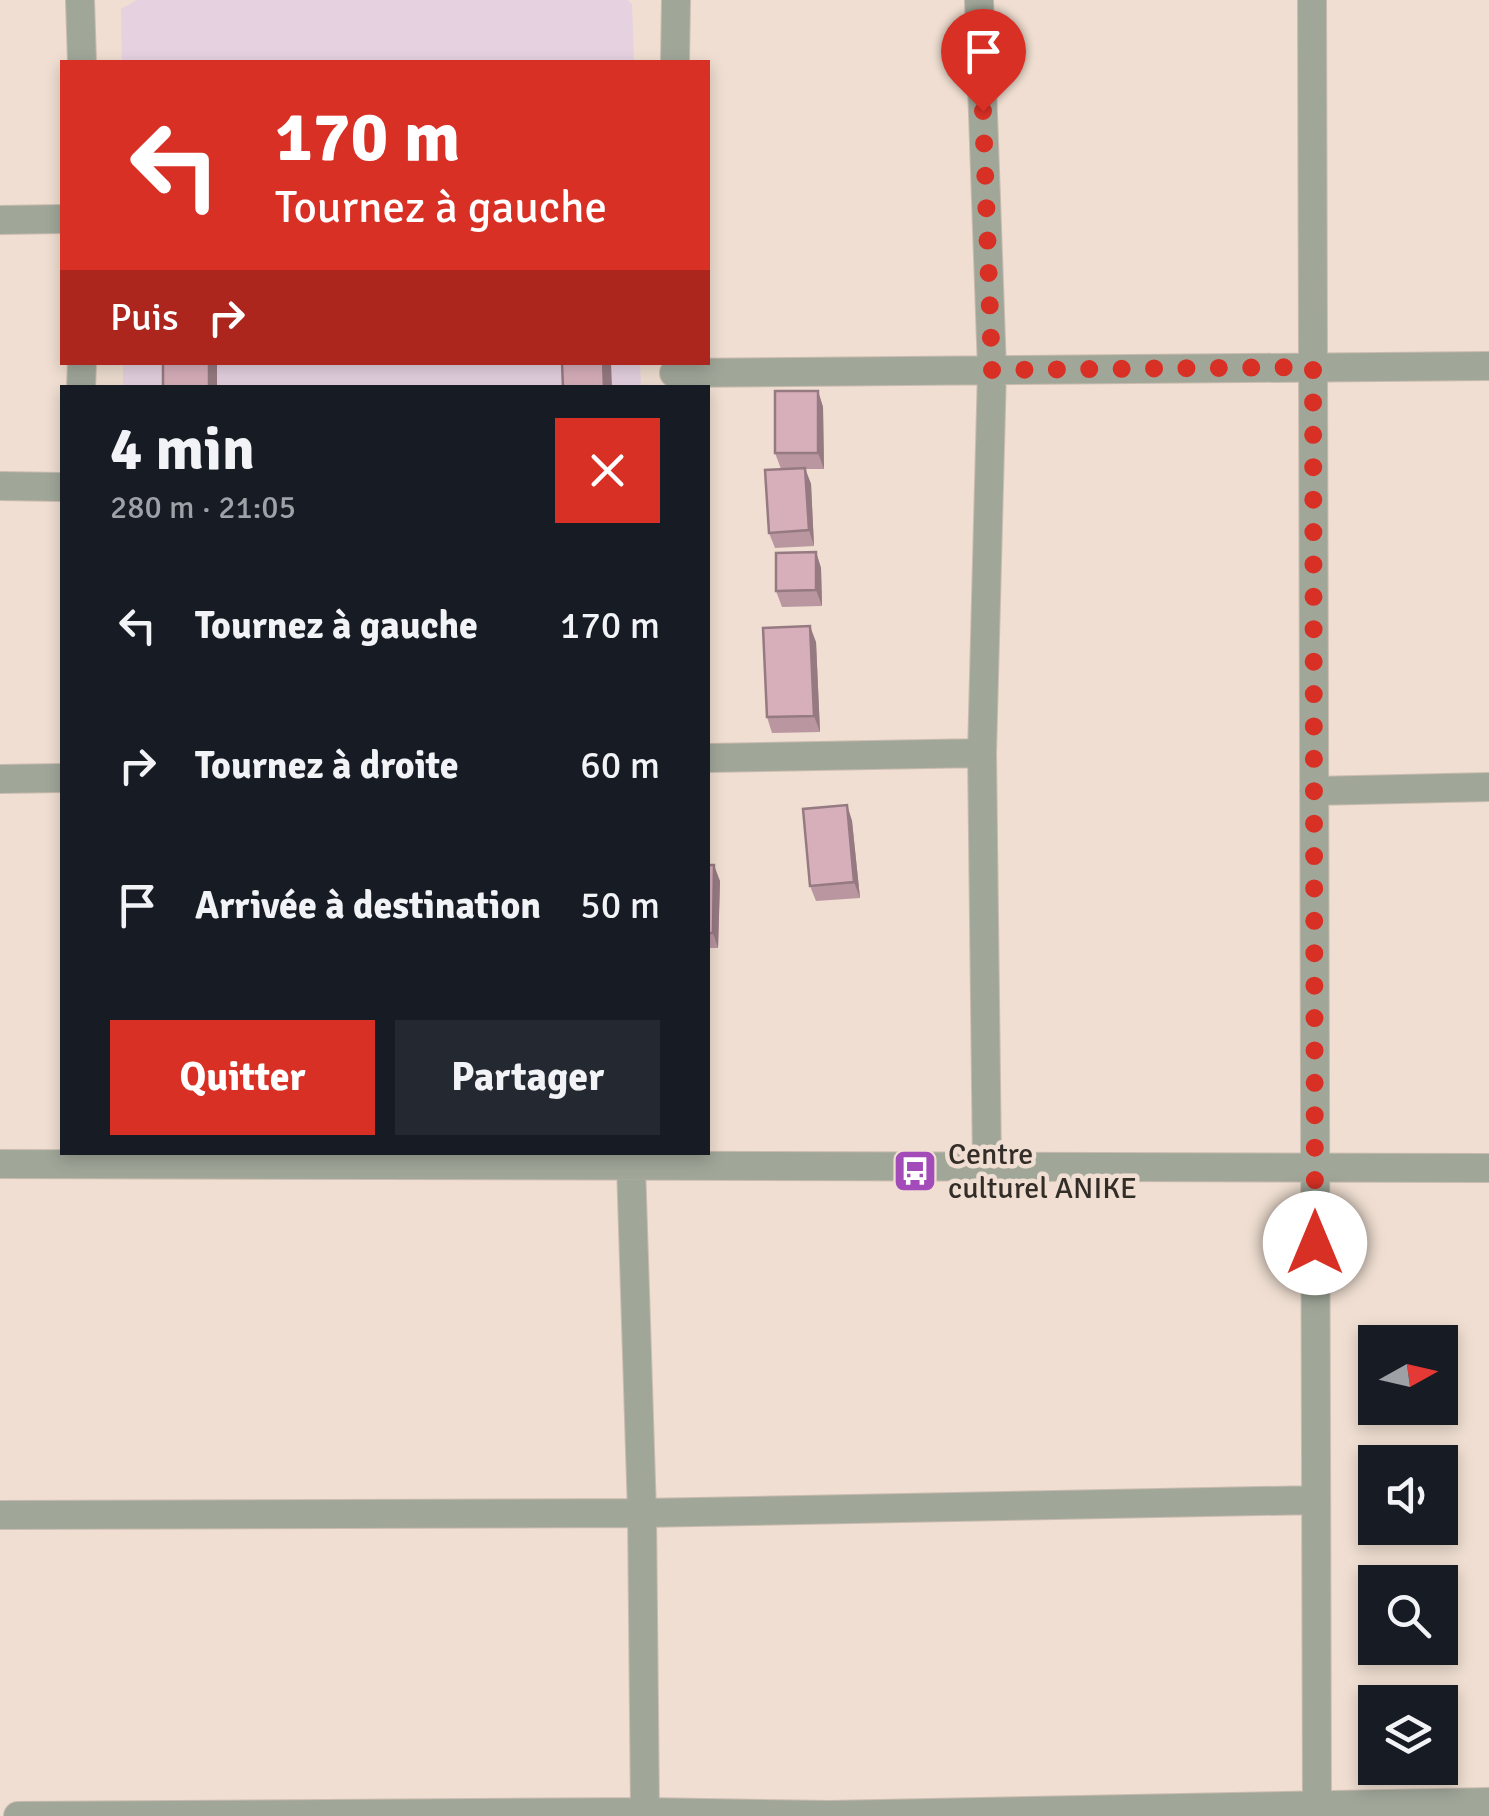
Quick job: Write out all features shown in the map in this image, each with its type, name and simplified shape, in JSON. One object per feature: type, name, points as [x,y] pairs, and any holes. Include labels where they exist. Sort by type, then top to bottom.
[{"type":"street","points":[[80,0],[82,60]]},
{"type":"street","points":[[675,60],[676,0]]},
{"type":"street","points":[[979,0],[992,370],[982,754],[987,1166]]},
{"type":"street","points":[[1312,0],[1317,1811]]},
{"type":"street","points":[[0,220],[60,219]]},
{"type":"street","points":[[674,374],[1489,366]]},
{"type":"street","points":[[0,486],[60,486]]},
{"type":"street","points":[[710,758],[982,754]]},
{"type":"street","points":[[0,780],[60,778]]},
{"type":"street","points":[[1314,791],[1489,787]]},
{"type":"street","points":[[0,1164],[85,1158],[631,1165],[1489,1168]]},
{"type":"street","points":[[631,1165],[646,1812]]},
{"type":"street","points":[[0,1515],[642,1513],[1316,1500]]},
{"type":"street","points":[[18,1816],[646,1812],[830,1816],[1317,1811],[1489,1802]]},
{"type":"shaded area","points":[[137,0],[627,0],[632,4],[634,60],[122,60],[121,9]]},
{"type":"shaded area","points":[[123,365],[640,365],[641,385],[123,385]]},
{"type":"building","points":[[163,365],[209,365],[209,385],[163,385]]},
{"type":"building","points":[[562,365],[603,365],[604,385],[563,385]]},
{"type":"building","points":[[775,391],[818,391],[818,453],[775,453]]},
{"type":"building","points":[[805,468],[809,530],[769,533],[765,470]]},
{"type":"building","points":[[816,552],[816,590],[776,591],[776,553]]},
{"type":"building","points":[[810,626],[814,716],[767,717],[763,628]]},
{"type":"building","points":[[847,805],[854,882],[810,886],[803,809]]},
{"type":"building","points":[[710,865],[714,865],[710,933]]},
{"type":"place","name":"Centre culturel ANIKE","points":[[915,1171]]},
{"type":"route","points":[[983,111],[992,370],[1313,367],[1315,1243]]}]
